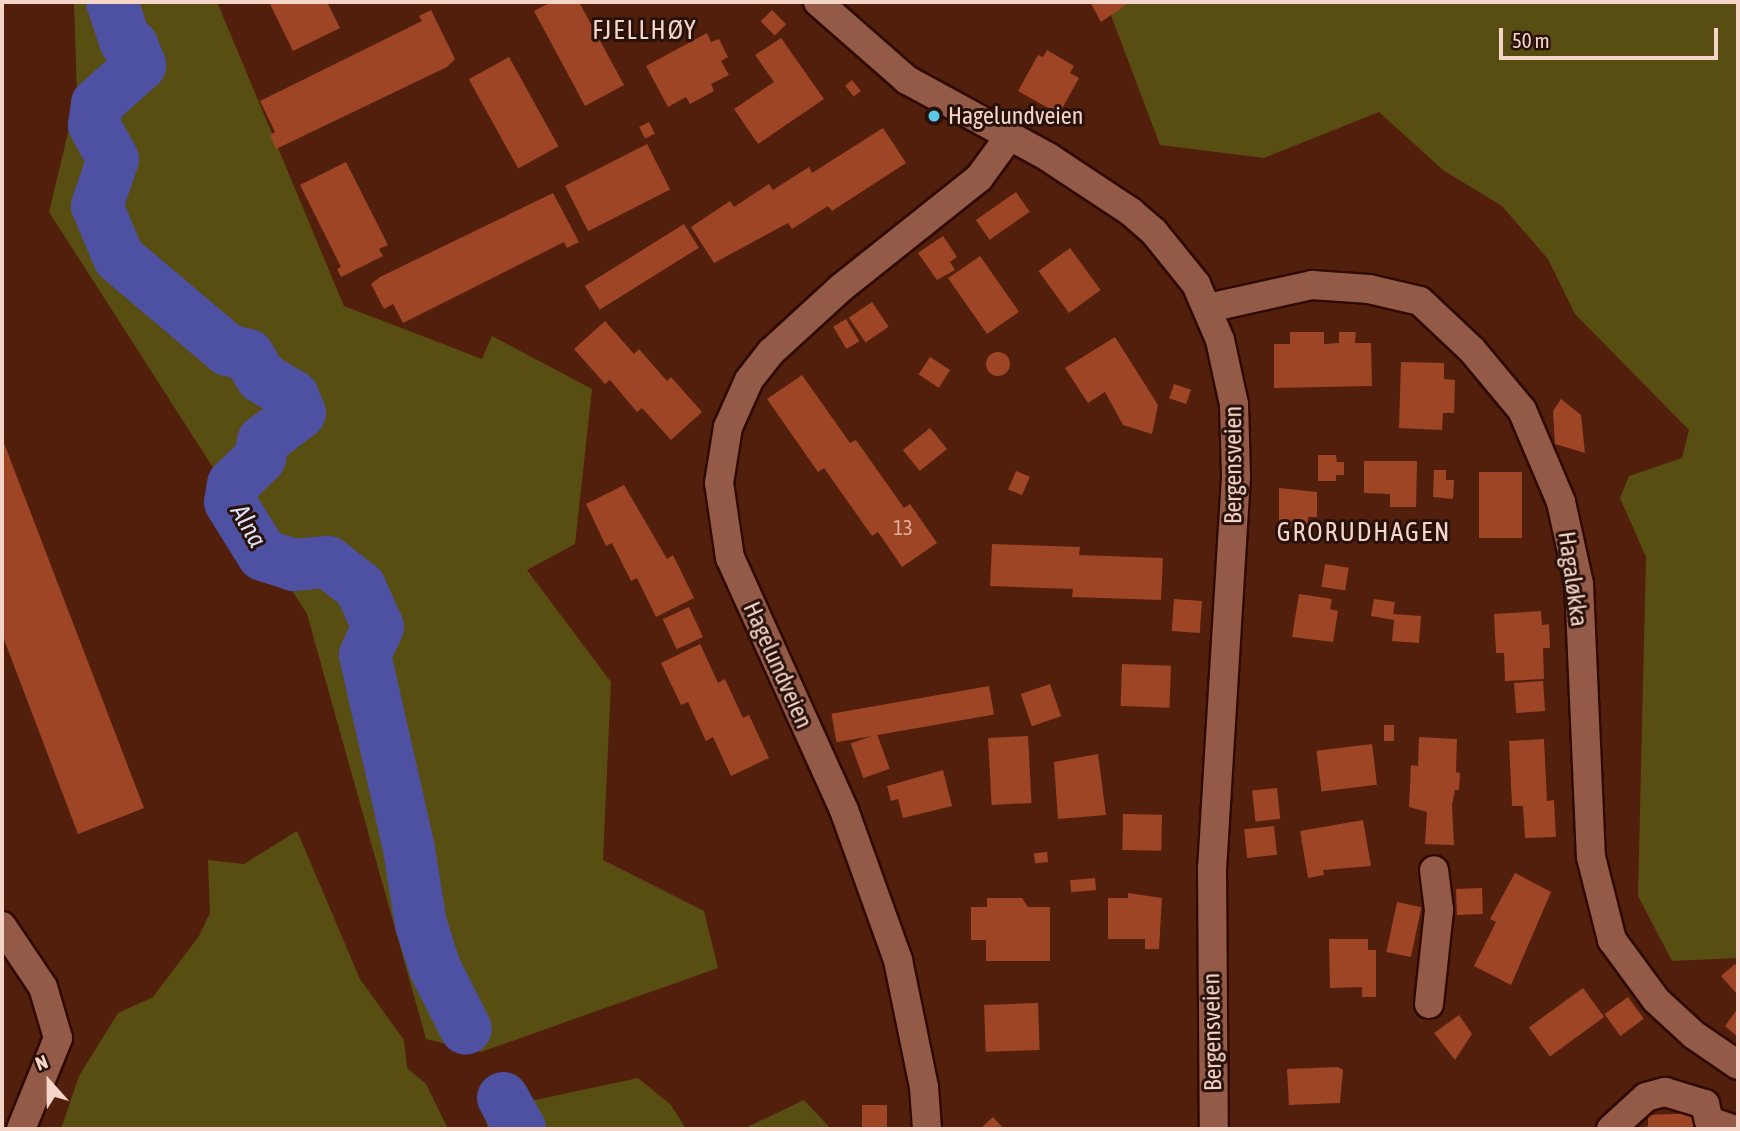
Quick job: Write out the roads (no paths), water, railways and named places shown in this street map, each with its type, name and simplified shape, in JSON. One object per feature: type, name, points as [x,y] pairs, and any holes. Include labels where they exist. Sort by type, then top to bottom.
[{"type":"street","name":"Bergensveien","points":[[818,2],[907,80],[1105,192],[1154,232],[1196,284],[1208,308],[1229,371],[1236,439],[1211,893],[1214,1129]]},
{"type":"street","name":"Hagelundveien","points":[[927,1129],[924,1087],[898,960],[844,810],[730,558],[719,483],[728,427],[749,380],[771,352],[842,287],[979,178],[1009,137]]},
{"type":"street","name":"Hagaløkka","points":[[1208,308],[1312,285],[1369,289],[1420,301],[1472,350],[1522,410],[1561,502],[1579,584],[1591,857],[1612,940],[1657,1000],[1693,1035],[1738,1065]]},
{"type":"street","points":[[1429,1004],[1439,910],[1434,870]]},
{"type":"street","points":[[2,926],[43,987],[58,1038],[21,1129]]},
{"type":"street","points":[[1611,1129],[1647,1097],[1665,1092],[1705,1104],[1717,1127]]},
{"type":"waterway","name":"Alna","points":[[112,2],[125,41],[132,45],[140,65],[97,104],[94,125],[113,159],[97,206],[119,258],[228,350],[248,355],[261,377],[293,396],[300,413],[263,441],[260,458],[233,484],[230,502],[263,555],[293,565],[328,562],[360,587],[378,627],[365,655],[409,849],[421,924],[435,968],[466,1029]]},
{"type":"waterway","name":"Alna","points":[[503,1098],[520,1129]]},
{"type":"place","name":"Hagelundveien","points":[[934,116]]},
{"type":"district","name":"FJELLHØY","points":[[645,31]]},
{"type":"district","name":"GRORUDHAGEN","points":[[1364,533]]}]
